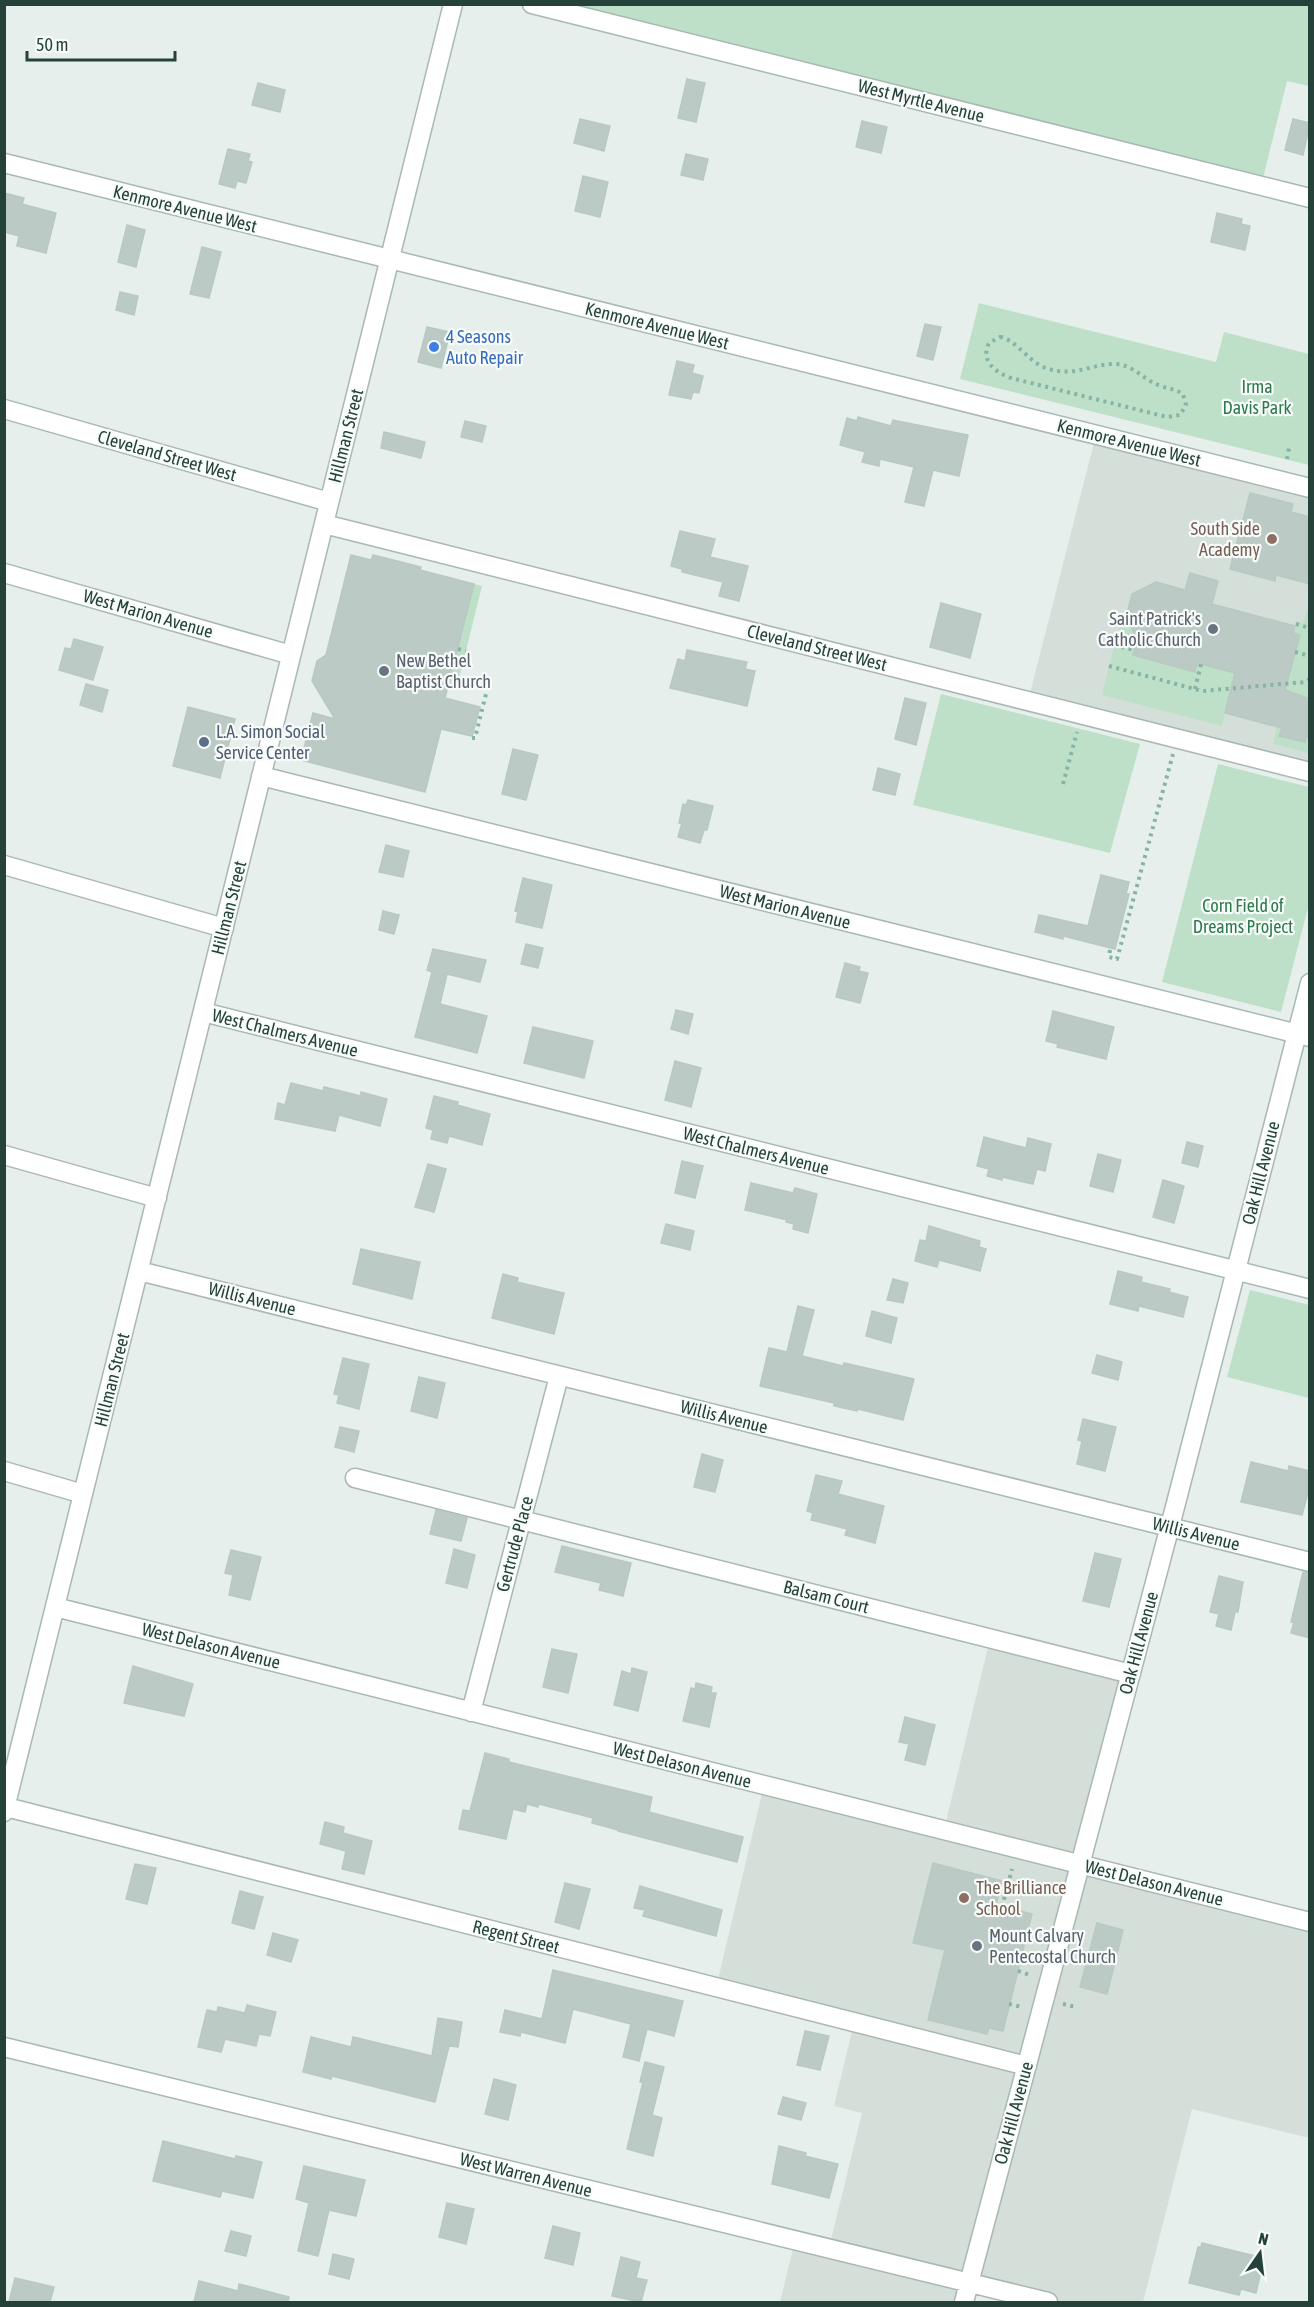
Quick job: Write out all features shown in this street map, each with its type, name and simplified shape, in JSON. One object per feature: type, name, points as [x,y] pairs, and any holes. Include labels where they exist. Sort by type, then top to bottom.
[{"type":"street","name":"Hillman Street","points":[[5,1810],[11,1757],[56,1607],[453,4]]},
{"type":"street","name":"West Myrtle Avenue","points":[[532,4],[1310,198]]},
{"type":"street","name":"Kenmore Avenue West","points":[[4,164],[1310,488]]},
{"type":"street","name":"Cleveland Street West","points":[[4,409],[329,502]]},
{"type":"street","name":"Cleveland Street West","points":[[324,524],[1310,772]]},
{"type":"street","name":"West Marion Avenue","points":[[4,573],[291,655]]},
{"type":"street","name":"West Marion Avenue","points":[[261,776],[1303,1036]]},
{"type":"street","points":[[4,865],[224,928]]},
{"type":"street","name":"Oak Hill Avenue","points":[[964,2302],[1236,1270],[1303,1036],[1310,983]]},
{"type":"street","name":"West Chalmers Avenue","points":[[203,1012],[1310,1289]]},
{"type":"street","points":[[4,1155],[157,1198]]},
{"type":"street","name":"Willis Avenue","points":[[139,1271],[1310,1562]]},
{"type":"street","name":"Gertrude Place","points":[[471,1712],[559,1376]]},
{"type":"street","points":[[4,1471],[83,1494]]},
{"type":"street","name":"Balsam Court","points":[[355,1478],[1131,1674]]},
{"type":"street","name":"West Delason Avenue","points":[[56,1607],[1310,1922]]},
{"type":"street","name":"Regent Street","points":[[5,1810],[1027,2066]]},
{"type":"street","name":"West Warren Avenue","points":[[4,2047],[1048,2302]]},
{"type":"path","points":[[1006,338],[1036,364],[1061,372],[1070,373],[1114,364],[1133,368],[1160,386],[1183,394],[1186,405],[1180,415],[1167,417],[1011,378],[996,371],[987,360],[987,348],[994,339],[1006,338]]},
{"type":"path","points":[[1287,459],[1289,448]]},
{"type":"path","points":[[1296,624],[1310,628]]},
{"type":"path","points":[[1114,645],[1134,650]]},
{"type":"path","points":[[458,649],[466,651]]},
{"type":"path","points":[[1295,652],[1310,656]]},
{"type":"path","points":[[1195,689],[1201,664]]},
{"type":"path","points":[[1109,666],[1202,691],[1305,682],[1310,679]]},
{"type":"path","points":[[472,738],[474,738],[486,694]]},
{"type":"path","points":[[1063,784],[1082,714]]},
{"type":"path","points":[[1110,950],[1109,957],[1117,959],[1173,753]]},
{"type":"path","points":[[1110,969],[1113,958]]},
{"type":"path","points":[[1002,1906],[1012,1869]]},
{"type":"path","points":[[1018,1971],[1030,1975]]},
{"type":"path","points":[[1010,2004],[1022,2007]]},
{"type":"path","points":[[1062,2004],[1076,2007]]},
{"type":"shaded area","points":[[1096,435],[1309,488],[1309,772],[1028,701]]},
{"type":"shaded area","points":[[990,1639],[1131,1674],[1081,1864],[1309,1922],[1309,2138],[1192,2109],[1143,2302],[1048,2302],[970,2283],[964,2302],[780,2302],[795,2241],[829,2248],[862,2113],[834,2106],[854,2023],[716,1988],[764,1785],[944,1830]]},
{"type":"green space","points":[[532,5],[1309,5],[1309,86],[1287,81],[1261,186]]},
{"type":"green space","name":"Irma Davis Park","points":[[979,303],[1216,362],[1224,332],[1309,354],[1309,465],[960,379]]},
{"type":"green space","points":[[474,584],[482,586],[457,687],[449,685]]},
{"type":"green space","points":[[1309,611],[1309,699],[1276,687],[1231,690],[1222,726],[1102,695],[1122,615],[1126,617],[1137,639],[1133,655],[1195,672],[1197,663],[1290,670],[1300,635],[1293,633],[1296,621],[1303,623]]},
{"type":"green space","points":[[941,694],[1140,744],[1110,853],[913,805]]},
{"type":"green space","points":[[1277,726],[1282,727],[1280,736],[1304,742],[1306,737],[1309,738],[1309,753],[1273,744]]},
{"type":"green space","name":"Corn Field of Dreams Project","points":[[1218,764],[1309,787],[1309,904],[1281,1012],[1162,982]]},
{"type":"green space","points":[[1250,1290],[1309,1305],[1309,1398],[1227,1377]]},
{"type":"building","points":[[687,79],[705,83],[696,122],[678,118]]},
{"type":"building","points":[[258,83],[285,90],[280,112],[252,105]]},
{"type":"building","points":[[580,119],[610,126],[604,151],[574,143]]},
{"type":"building","points":[[1293,119],[1310,123],[1303,155],[1285,150]]},
{"type":"building","points":[[862,121],[887,127],[881,153],[856,147]]},
{"type":"building","points":[[228,149],[250,154],[248,161],[252,162],[246,183],[237,181],[235,188],[219,184]]},
{"type":"building","points":[[686,154],[708,159],[703,180],[681,175]]},
{"type":"building","points":[[583,176],[608,182],[600,217],[575,211]]},
{"type":"building","points":[[4,193],[24,198],[22,204],[56,213],[46,253],[17,246],[19,236],[4,232]]},
{"type":"building","points":[[1217,213],[1242,219],[1241,224],[1250,226],[1245,250],[1211,242]]},
{"type":"building","points":[[127,225],[145,230],[136,267],[118,262]]},
{"type":"building","points":[[202,247],[221,252],[209,298],[190,294]]},
{"type":"building","points":[[120,292],[138,296],[134,315],[116,310]]},
{"type":"building","points":[[925,324],[941,327],[933,360],[917,356]]},
{"type":"building","name":"4 Seasons Auto Repair","points":[[427,327],[450,332],[441,368],[418,362]]},
{"type":"building","points":[[677,361],[694,365],[692,373],[703,376],[699,393],[693,392],[691,399],[669,395]]},
{"type":"building","points":[[858,417],[891,426],[893,420],[968,435],[959,476],[933,470],[924,506],[905,502],[914,467],[880,459],[879,466],[862,462],[865,452],[840,445],[847,418],[857,421]]},
{"type":"building","points":[[465,421],[486,426],[482,442],[461,437]]},
{"type":"building","points":[[384,432],[425,442],[421,458],[381,448]]},
{"type":"building","name":"South Side Academy","points":[[1250,493],[1293,504],[1291,512],[1310,517],[1310,584],[1276,575],[1275,581],[1230,569]]},
{"type":"building","points":[[680,531],[715,539],[710,557],[748,566],[739,601],[719,596],[723,582],[682,572],[682,569],[671,566]]},
{"type":"building","name":"New Bethel Baptist Church","points":[[351,555],[371,560],[373,555],[474,584],[445,698],[480,707],[472,736],[441,729],[425,792],[301,760],[313,713],[335,719],[312,681],[317,661],[326,655]]},
{"type":"building","name":"Saint Patrick's Catholic Church","points":[[1190,573],[1218,581],[1212,604],[1295,626],[1293,633],[1300,635],[1285,690],[1310,699],[1310,738],[1306,737],[1305,742],[1279,736],[1282,728],[1225,713],[1235,673],[1197,663],[1195,672],[1133,655],[1137,639],[1126,617],[1132,594],[1156,582],[1185,590]]},
{"type":"building","points":[[941,603],[981,614],[970,658],[930,647]]},
{"type":"building","points":[[74,639],[103,647],[93,680],[59,670],[65,648],[71,649]]},
{"type":"building","points":[[687,650],[747,662],[745,669],[755,671],[747,706],[670,688],[678,659],[685,661]]},
{"type":"building","points":[[86,684],[108,690],[102,712],[80,705]]},
{"type":"building","points":[[905,698],[926,703],[916,745],[895,739]]},
{"type":"building","name":"L.A. Simon Social Service Center","points":[[188,707],[235,719],[220,778],[173,766]]},
{"type":"building","points":[[513,749],[538,755],[526,800],[502,794]]},
{"type":"building","points":[[878,768],[900,774],[895,795],[873,790]]},
{"type":"building","points":[[688,800],[713,806],[707,830],[704,830],[700,843],[678,837],[682,823],[679,823],[683,804],[686,805]]},
{"type":"building","points":[[386,845],[409,851],[403,877],[379,872]]},
{"type":"building","points":[[1101,875],[1129,882],[1126,894],[1129,894],[1115,949],[1063,936],[1063,939],[1035,932],[1039,915],[1088,926]]},
{"type":"building","points":[[523,878],[552,885],[542,928],[516,922],[518,912],[515,911]]},
{"type":"building","points":[[383,911],[399,915],[394,934],[379,930]]},
{"type":"building","points":[[526,944],[543,948],[538,968],[521,964]]},
{"type":"building","points":[[433,949],[486,960],[480,982],[447,974],[440,1004],[487,1016],[477,1053],[415,1037],[432,972],[427,970]]},
{"type":"building","points":[[845,963],[860,967],[859,971],[868,973],[860,1003],[836,997]]},
{"type":"building","points":[[676,1010],[693,1014],[688,1034],[671,1029]]},
{"type":"building","points":[[1053,1011],[1114,1027],[1106,1059],[1057,1047],[1058,1044],[1046,1041]]},
{"type":"building","points":[[533,1027],[593,1041],[584,1078],[524,1063]]},
{"type":"building","points":[[675,1061],[701,1068],[691,1107],[665,1100]]},
{"type":"building","points":[[291,1083],[323,1091],[324,1087],[361,1096],[361,1092],[387,1099],[380,1126],[339,1115],[335,1131],[275,1119],[278,1103],[285,1105]]},
{"type":"building","points":[[434,1096],[490,1114],[482,1145],[449,1136],[447,1143],[431,1139],[433,1130],[426,1128]]},
{"type":"building","points":[[984,1137],[1026,1148],[1028,1138],[1051,1144],[1045,1171],[1037,1169],[1033,1184],[987,1176],[989,1169],[977,1166]]},
{"type":"building","points":[[1187,1142],[1203,1146],[1198,1167],[1182,1163]]},
{"type":"building","points":[[1098,1154],[1121,1160],[1113,1192],[1090,1186]]},
{"type":"building","points":[[682,1161],[703,1166],[695,1198],[675,1193]]},
{"type":"building","points":[[428,1164],[446,1169],[434,1212],[415,1207]]},
{"type":"building","points":[[1163,1180],[1184,1186],[1174,1223],[1153,1217]]},
{"type":"building","points":[[751,1183],[793,1193],[795,1188],[817,1194],[808,1233],[793,1229],[794,1224],[786,1222],[787,1220],[745,1210]]},
{"type":"building","points":[[666,1224],[694,1231],[690,1250],[661,1243]]},
{"type":"building","points":[[929,1226],[980,1241],[979,1247],[986,1249],[980,1271],[939,1260],[937,1267],[915,1261],[920,1240],[926,1241]]},
{"type":"building","points":[[361,1249],[420,1262],[412,1299],[353,1284]]},
{"type":"building","points":[[1118,1271],[1142,1277],[1141,1282],[1170,1289],[1169,1292],[1188,1297],[1183,1317],[1139,1306],[1138,1311],[1110,1304]]},
{"type":"building","points":[[503,1274],[518,1278],[517,1282],[564,1293],[554,1334],[492,1318]]},
{"type":"building","points":[[893,1279],[908,1283],[903,1303],[887,1300]]},
{"type":"building","points":[[798,1306],[814,1310],[802,1356],[914,1379],[903,1420],[858,1409],[857,1411],[834,1406],[834,1403],[760,1386],[769,1348],[787,1352]]},
{"type":"building","points":[[872,1311],[897,1318],[891,1343],[866,1336]]},
{"type":"building","points":[[1097,1355],[1122,1362],[1118,1380],[1092,1373]]},
{"type":"building","points":[[343,1358],[369,1364],[359,1409],[337,1403],[339,1395],[334,1394]]},
{"type":"building","points":[[419,1377],[445,1383],[437,1418],[411,1411]]},
{"type":"building","points":[[1083,1419],[1116,1427],[1105,1471],[1077,1464],[1082,1441],[1078,1440]]},
{"type":"building","points":[[340,1427],[359,1431],[354,1452],[335,1447]]},
{"type":"building","points":[[702,1454],[723,1460],[715,1492],[694,1487]]},
{"type":"building","points":[[1251,1462],[1288,1471],[1289,1466],[1310,1471],[1310,1485],[1302,1515],[1241,1502]]},
{"type":"building","points":[[816,1475],[842,1481],[838,1494],[884,1506],[875,1543],[845,1535],[847,1529],[811,1520],[813,1513],[807,1511]]},
{"type":"building","points":[[436,1510],[467,1518],[461,1541],[430,1534]]},
{"type":"building","points":[[562,1546],[631,1563],[623,1596],[599,1590],[601,1583],[555,1572]]},
{"type":"building","points":[[454,1549],[475,1555],[467,1588],[446,1583]]},
{"type":"building","points":[[231,1550],[261,1557],[250,1600],[229,1595],[233,1575],[225,1573]]},
{"type":"building","points":[[1095,1553],[1121,1559],[1109,1607],[1083,1601]]},
{"type":"building","points":[[1303,1572],[1310,1573],[1310,1638],[1291,1633],[1294,1622],[1291,1622]]},
{"type":"building","points":[[1219,1576],[1243,1582],[1238,1612],[1235,1612],[1231,1630],[1216,1626],[1219,1614],[1210,1612]]},
{"type":"building","points":[[552,1649],[577,1654],[568,1693],[543,1687]]},
{"type":"building","points":[[133,1666],[193,1684],[184,1716],[124,1703]]},
{"type":"building","points":[[632,1668],[647,1672],[638,1711],[614,1705],[622,1671],[631,1674]]},
{"type":"building","points":[[696,1683],[712,1687],[711,1693],[716,1693],[709,1727],[683,1721],[691,1688],[695,1689]]},
{"type":"building","points":[[905,1717],[935,1725],[925,1765],[905,1760],[909,1744],[899,1742]]},
{"type":"building","points":[[485,1753],[509,1759],[509,1762],[652,1797],[649,1812],[743,1837],[737,1862],[618,1831],[592,1823],[593,1818],[539,1804],[538,1807],[527,1804],[525,1812],[513,1809],[506,1839],[459,1829],[463,1810],[470,1811]]},
{"type":"building","points":[[325,1822],[344,1827],[343,1833],[372,1841],[364,1874],[342,1869],[346,1851],[320,1844]]},
{"type":"building","name":"Mount Calvary Pentecostal Church","points":[[933,1863],[1002,1881],[996,1905],[1032,1914],[1003,2031],[989,2028],[987,2034],[928,2020],[945,1950],[913,1943]]},
{"type":"building","points":[[135,1864],[156,1868],[147,1904],[126,1899]]},
{"type":"building","points":[[565,1883],[590,1889],[579,1929],[555,1922]]},
{"type":"building","points":[[640,1886],[722,1910],[716,1936],[643,1916],[645,1910],[634,1908]]},
{"type":"building","points":[[240,1891],[263,1897],[254,1929],[232,1923]]},
{"type":"building","points":[[1097,1923],[1123,1930],[1107,1994],[1080,1987]]},
{"type":"building","points":[[273,1933],[298,1940],[291,1962],[267,1955]]},
{"type":"building","points":[[553,1970],[683,2001],[674,2036],[647,2029],[639,2061],[623,2057],[631,2024],[573,2009],[565,2043],[521,2032],[520,2036],[500,2032],[505,2010],[542,2019]]},
{"type":"building","points":[[247,2005],[276,2012],[270,2036],[259,2034],[256,2046],[225,2039],[221,2052],[198,2047],[207,2010],[217,2012],[218,2007],[245,2013]]},
{"type":"building","points":[[438,2018],[462,2022],[458,2047],[449,2046],[435,2102],[332,2076],[331,2079],[303,2072],[311,2037],[351,2047],[353,2037],[432,2056]]},
{"type":"building","points":[[805,2031],[829,2036],[820,2070],[797,2065]]},
{"type":"building","points":[[645,2062],[664,2067],[652,2115],[662,2118],[653,2156],[627,2149],[643,2082],[640,2082]]},
{"type":"building","points":[[494,2079],[516,2085],[508,2120],[485,2114]]},
{"type":"building","points":[[783,2097],[806,2103],[801,2120],[778,2114]]},
{"type":"building","points":[[163,2141],[235,2159],[236,2156],[262,2162],[253,2198],[222,2191],[220,2197],[153,2181]]},
{"type":"building","points":[[779,2146],[806,2153],[805,2156],[838,2164],[829,2198],[772,2184]]},
{"type":"building","points":[[304,2166],[365,2180],[356,2216],[329,2210],[318,2256],[298,2251],[309,2203],[296,2199]]},
{"type":"building","points":[[447,2203],[474,2209],[466,2244],[439,2237]]},
{"type":"building","points":[[553,2226],[580,2233],[573,2265],[545,2258]]},
{"type":"building","points":[[231,2231],[251,2236],[246,2256],[225,2251]]},
{"type":"building","points":[[1202,2243],[1264,2258],[1256,2293],[1241,2289],[1239,2295],[1189,2283],[1198,2247],[1201,2247]]},
{"type":"building","points":[[333,2254],[354,2259],[349,2279],[329,2274]]},
{"type":"building","points":[[621,2257],[640,2262],[636,2278],[647,2280],[641,2302],[612,2296]]},
{"type":"building","points":[[15,2278],[54,2287],[50,2302],[9,2302]]},
{"type":"building","points":[[199,2281],[238,2291],[239,2284],[289,2297],[288,2302],[194,2302]]},
{"type":"place","name":"4 Seasons Auto Repair","points":[[434,347]]},
{"type":"place","name":"South Side Academy","points":[[1272,539]]},
{"type":"place","name":"Saint Patrick's Catholic Church","points":[[1213,629]]},
{"type":"place","name":"New Bethel Baptist Church","points":[[384,671]]},
{"type":"place","name":"L.A. Simon Social Service Center","points":[[204,742]]},
{"type":"place","name":"The Brilliance School","points":[[964,1898]]},
{"type":"place","name":"Mount Calvary Pentecostal Church","points":[[977,1946]]}]
